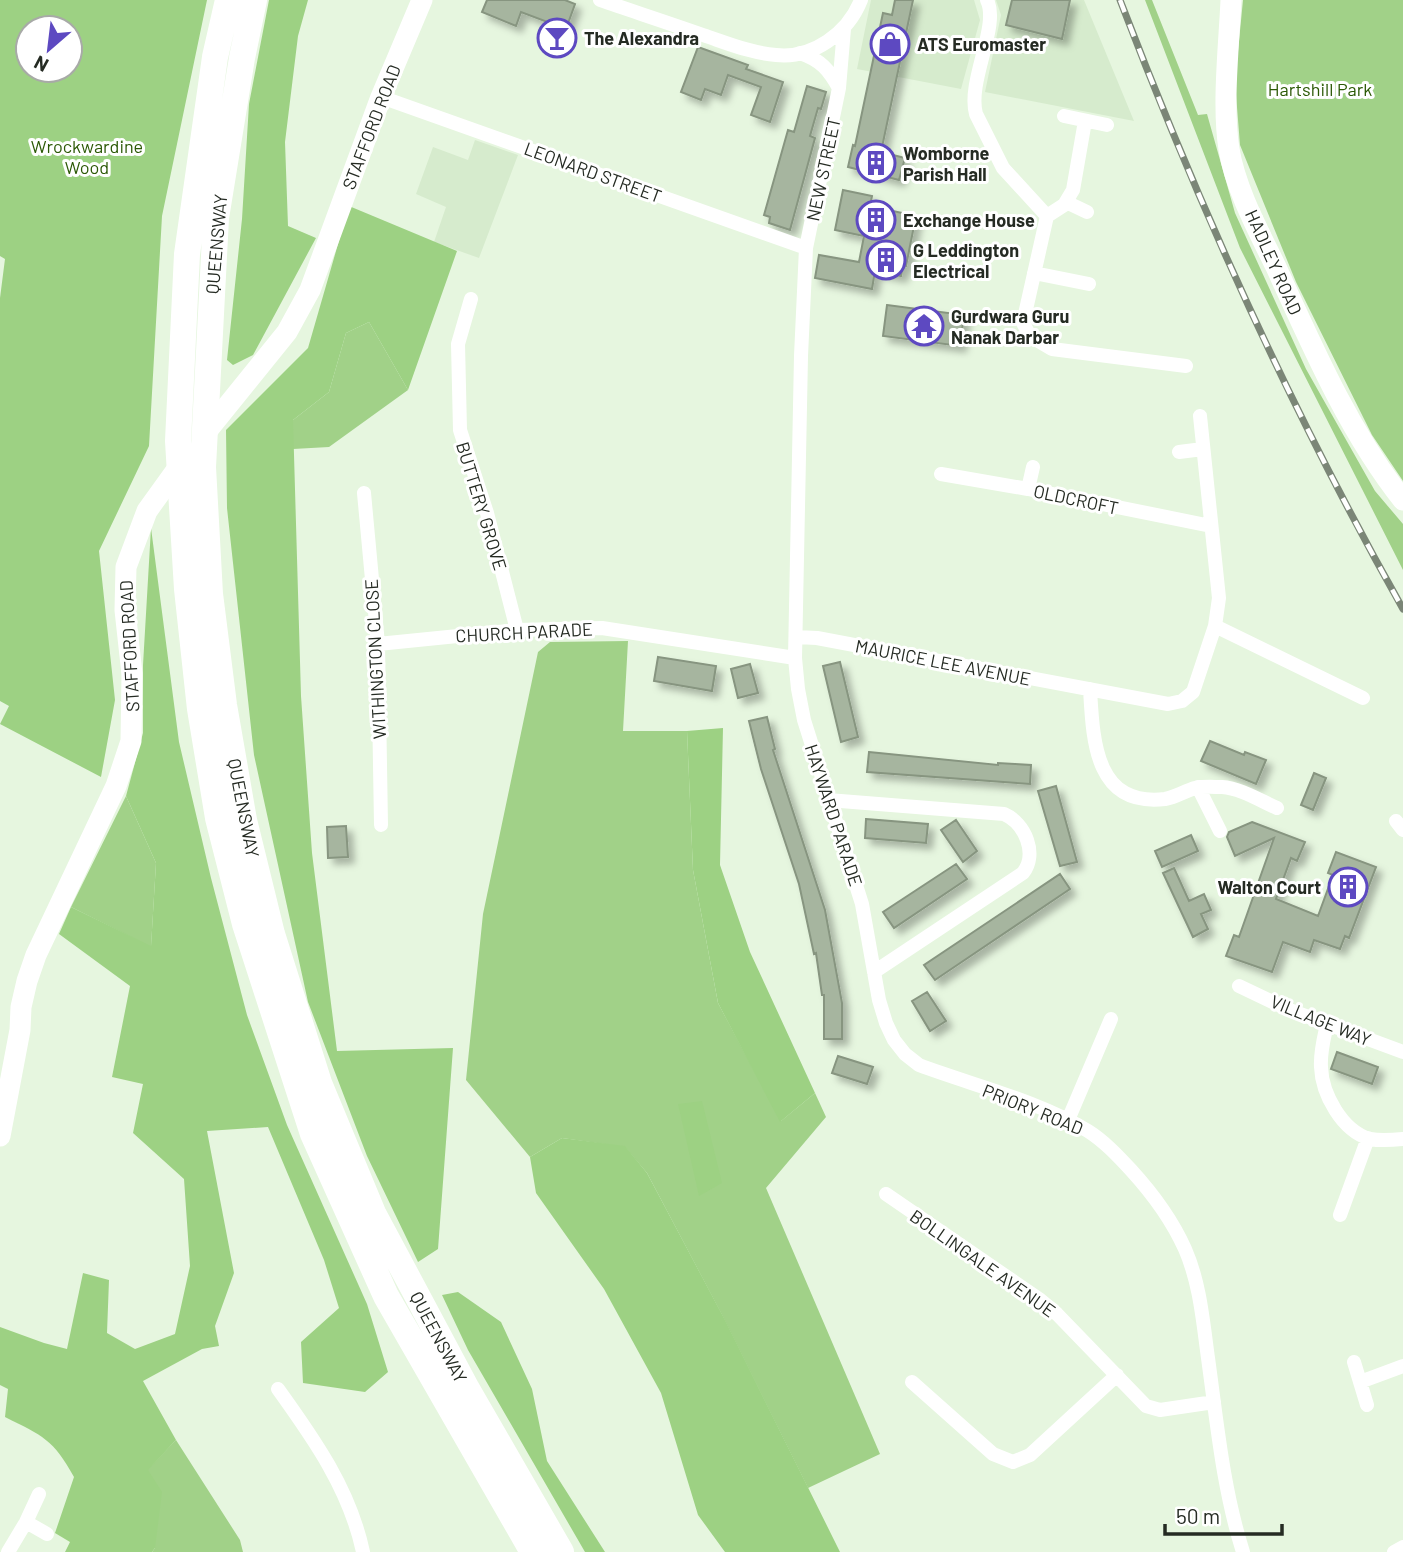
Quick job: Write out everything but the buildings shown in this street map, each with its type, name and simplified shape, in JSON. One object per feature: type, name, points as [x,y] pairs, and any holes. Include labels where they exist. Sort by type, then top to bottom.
[{"type":"highway","name":"QUEENSWAY","points":[[228,0],[215,57],[187,254],[178,441],[187,589],[200,709],[218,818],[244,924],[313,1135],[386,1296],[533,1552]]},
{"type":"highway","name":"QUEENSWAY","points":[[254,0],[216,218],[203,467],[210,594],[224,705],[244,820],[272,934],[319,1083],[373,1213],[467,1389],[561,1552]]},
{"type":"street","name":"STAFFORD ROAD","points":[[0,1136],[20,1030],[26,981],[116,786],[131,741],[132,674],[125,610],[126,567],[146,511],[233,396],[287,332],[310,290],[381,97],[422,0]]},
{"type":"street","points":[[600,0],[747,50],[778,56],[800,53],[833,38],[844,29]]},
{"type":"street","name":"NEW STREET","points":[[806,248],[839,89],[844,29],[861,0]]},
{"type":"street","points":[[987,0],[990,5],[990,19],[973,105],[1003,167],[1047,216]]},
{"type":"street","name":"HADLEY ROAD","points":[[1231,0],[1227,114],[1229,149],[1238,180],[1259,233],[1320,363],[1382,474],[1403,499]]},
{"type":"street","points":[[800,53],[815,58],[828,69],[839,89]]},
{"type":"street","name":"LEONARD STREET","points":[[381,97],[806,248]]},
{"type":"street","points":[[1064,116],[1107,125]]},
{"type":"street","points":[[1085,121],[1076,183],[1066,202],[1047,216],[1023,323],[1030,336],[1052,349],[1186,366]]},
{"type":"street","points":[[1066,202],[1087,212]]},
{"type":"street","points":[[796,637],[801,356],[806,248]]},
{"type":"street","points":[[1034,273],[1089,285]]},
{"type":"street","name":"BUTTERY GROVE","points":[[471,299],[458,344],[460,429],[517,630]]},
{"type":"street","points":[[1200,416],[1219,598],[1215,625],[1193,692],[1182,701],[1168,704],[1090,689],[1093,736],[1102,767],[1115,788],[1130,797],[1147,800],[1169,798],[1198,787],[1226,787],[1277,808]]},
{"type":"street","points":[[1179,452],[1203,449]]},
{"type":"street","points":[[1028,489],[1033,467]]},
{"type":"street","name":"OLDCROFT","points":[[941,474],[1210,526]]},
{"type":"street","name":"WITHINGTON CLOSE","points":[[363,493],[378,644],[381,825]]},
{"type":"street","points":[[1215,625],[1363,698]]},
{"type":"street","name":"CHURCH PARADE","points":[[378,644],[517,630],[609,628],[795,658]]},
{"type":"street","name":"HAYWARD PARADE","points":[[796,637],[795,658],[804,720],[862,904],[874,972]]},
{"type":"street","name":"MAURICE LEE AVENUE","points":[[796,637],[817,638],[1090,689]]},
{"type":"street","points":[[1198,787],[1220,831]]},
{"type":"street","points":[[828,800],[1004,814],[1014,818],[1020,826],[1031,855],[1029,865],[1023,873],[874,972]]},
{"type":"street","name":"PRIORY ROAD","points":[[874,972],[886,1023],[905,1054],[919,1065],[1068,1120],[1091,1133],[1138,1177],[1159,1204],[1185,1250],[1200,1304],[1228,1498],[1243,1552]]},
{"type":"street","name":"VILLAGE WAY","points":[[1240,986],[1287,1009],[1402,1048]]},
{"type":"street","points":[[1068,1120],[1111,1018]]},
{"type":"street","points":[[1327,1024],[1321,1051],[1321,1069],[1325,1091],[1332,1107],[1347,1123],[1368,1138],[1391,1141],[1403,1139]]},
{"type":"street","points":[[1340,1215],[1368,1138]]},
{"type":"street","name":"BOLLINGALE AVENUE","points":[[886,1194],[1039,1299],[1057,1314],[1146,1406],[1155,1410],[1214,1402]]},
{"type":"street","points":[[1354,1362],[1367,1405]]},
{"type":"street","points":[[1360,1382],[1403,1366]]},
{"type":"street","points":[[912,1382],[993,1454],[1004,1461],[1013,1462],[1030,1455],[1117,1375]]},
{"type":"street","points":[[278,1389],[330,1464],[358,1525],[363,1552]]},
{"type":"street","points":[[8,1552],[39,1494]]},
{"type":"street","points":[[26,1522],[47,1534]]},
{"type":"street","points":[[1394,1552],[1403,1547]]},
{"type":"shaded area","points":[[871,0],[974,0],[980,20],[961,89],[857,69]]},
{"type":"shaded area","points":[[996,0],[1084,0],[1134,121],[985,92],[1001,15]]},
{"type":"shaded area","points":[[475,140],[518,155],[479,258],[434,242],[446,207],[416,194],[433,147],[468,160]]},
{"type":"green space","name":"Wrockwardine Wood","points":[[0,0],[207,0],[162,216],[149,446],[99,551],[115,700],[101,777],[0,724],[9,706],[0,701],[0,298],[5,259],[0,256]]},
{"type":"green space","points":[[269,0],[308,0],[298,36],[285,142],[288,226],[316,238],[253,355],[233,365],[227,360],[242,219],[249,104]]},
{"type":"green space","points":[[1145,0],[1152,0],[1198,115],[1207,114],[1235,213],[1306,369],[1375,491],[1403,524],[1403,570],[1240,248]]},
{"type":"green space","name":"Hartshill Park","points":[[1243,0],[1403,0],[1403,481],[1372,435],[1296,282],[1240,145],[1235,82]]},
{"type":"green space","points":[[349,206],[457,251],[408,390],[369,322],[346,333],[329,392],[293,420],[301,696],[312,853],[337,1051],[453,1048],[438,1249],[418,1262],[367,1156],[308,1002],[254,755],[227,508],[226,430],[308,348]]},
{"type":"green space","points":[[369,322],[408,390],[329,447],[293,449],[293,420],[329,392],[346,333]]},
{"type":"green space","points":[[151,528],[179,742],[247,1015],[287,1125],[367,1304],[388,1372],[365,1392],[303,1383],[301,1342],[339,1308],[324,1260],[268,1127],[207,1131],[234,1273],[215,1326],[219,1346],[202,1349],[143,1381],[176,1440],[148,1470],[162,1492],[155,1548],[152,1552],[65,1552],[70,1542],[55,1533],[74,1477],[53,1446],[29,1429],[5,1417],[8,1389],[0,1385],[0,1327],[67,1349],[83,1273],[109,1280],[107,1333],[135,1349],[175,1334],[190,1266],[184,1179],[133,1133],[143,1084],[112,1077],[130,986],[59,934],[71,907],[151,946],[156,863],[126,796],[143,733],[143,665]]},
{"type":"green space","points":[[628,641],[623,731],[687,731],[693,870],[718,1003],[781,1121],[815,1093],[826,1117],[766,1188],[880,1454],[808,1488],[721,1313],[647,1173],[625,1147],[562,1138],[530,1157],[466,1080],[483,914],[538,652],[550,642]]},
{"type":"green space","points":[[723,728],[720,865],[750,952],[815,1093],[780,1122],[718,1003],[693,870],[687,731]]},
{"type":"green space","points":[[126,796],[156,863],[151,947],[71,907]]},
{"type":"green space","points":[[702,1101],[722,1183],[699,1196],[678,1104]]},
{"type":"green space","points":[[562,1138],[625,1146],[647,1173],[725,1320],[840,1552],[725,1552],[698,1515],[661,1393],[604,1289],[536,1193],[530,1157]]},
{"type":"green space","points":[[458,1292],[501,1322],[532,1389],[547,1461],[605,1552],[585,1552],[468,1350],[442,1295]]},
{"type":"green space","points":[[176,1440],[240,1540],[243,1552],[152,1552],[155,1548],[147,1470]]},
{"type":"railway","points":[[1120,0],[1182,156],[1250,310],[1324,461],[1403,609]]},
{"type":"place","name":"The Alexandra","points":[[557,38]]},
{"type":"place","name":"ATS Euromaster","points":[[890,44]]},
{"type":"place","name":"Womborne Parish Hall","points":[[876,163]]},
{"type":"place","name":"Exchange House","points":[[876,220]]},
{"type":"place","name":"G Leddington Electrical","points":[[886,260]]},
{"type":"place","name":"Gurdwara Guru Nanak Darbar","points":[[924,326]]},
{"type":"place","name":"Walton Court","points":[[1348,887]]}]
